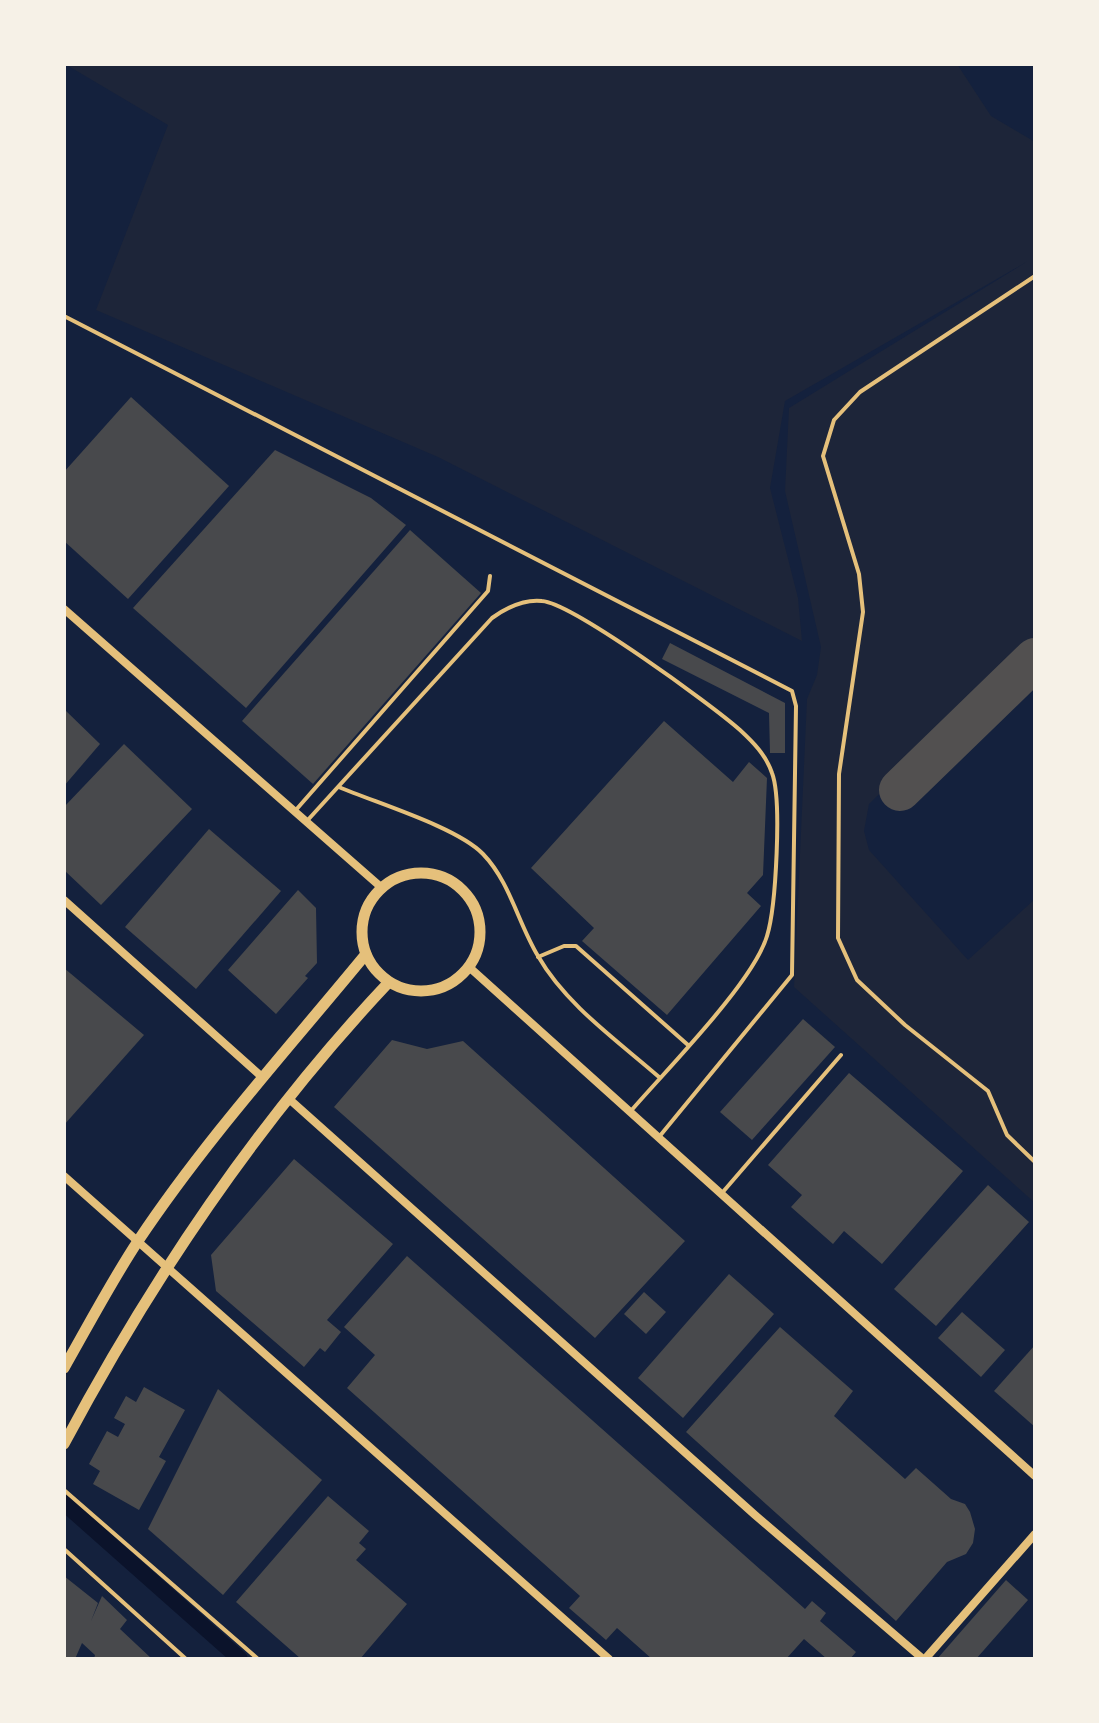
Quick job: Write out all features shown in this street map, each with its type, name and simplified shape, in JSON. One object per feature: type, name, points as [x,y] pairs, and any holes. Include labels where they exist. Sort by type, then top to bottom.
[{"type":"street","points":[[64,609],[382,888]]},
{"type":"street","points":[[412,874],[446,879],[460,888],[474,909],[480,933],[478,950],[469,967],[454,982],[433,991],[410,991],[389,982],[376,971],[366,954],[363,919],[370,902],[382,888],[412,874]]},
{"type":"street","points":[[64,900],[262,1077]]},
{"type":"street","points":[[64,1368],[137,1242],[262,1077],[366,954]]},
{"type":"street","points":[[469,967],[1035,1476]]},
{"type":"street","points":[[64,1444],[100,1377],[238,1160],[389,982]]},
{"type":"street","points":[[288,1098],[743,1505],[924,1659],[1035,1534]]},
{"type":"street","points":[[64,1176],[609,1659]]},
{"type":"lane","points":[[1035,276],[860,392],[834,420],[823,456],[859,574],[863,612],[839,774],[838,938],[857,980],[905,1025],[988,1091],[1007,1135],[1035,1162]]},
{"type":"lane","points":[[64,316],[763,674],[794,694],[792,975],[658,1138]]},
{"type":"lane","points":[[295,811],[488,591],[490,576]]},
{"type":"lane","points":[[306,822],[492,618],[522,603],[542,601],[564,607],[738,728],[765,757],[775,787],[773,903],[763,949],[688,1045],[629,1113]]},
{"type":"lane","points":[[339,787],[460,836],[482,853],[497,872],[538,957],[578,1006],[659,1077]]},
{"type":"lane","points":[[538,957],[564,946],[576,946],[688,1045]]},
{"type":"lane","points":[[720,1195],[841,1055]]},
{"type":"lane","points":[[64,1490],[258,1659]]},
{"type":"lane","points":[[64,1549],[186,1659]]},
{"type":"shaded area","points":[[65,64],[957,64],[991,116],[1035,142],[1035,640],[869,804],[864,831],[869,850],[968,960],[1035,899],[1035,1203],[794,987],[807,699],[817,675],[821,647],[785,491],[789,408],[1028,261],[785,401],[770,488],[798,598],[802,641],[438,457],[96,310],[168,125]]},
{"type":"building","points":[[131,397],[229,486],[128,599],[64,541],[64,472]]},
{"type":"building","points":[[275,450],[371,498],[406,525],[246,708],[133,608]]},
{"type":"building","points":[[410,530],[481,593],[313,784],[242,721]]},
{"type":"building","points":[[670,643],[785,703],[785,753],[770,753],[769,713],[662,659]]},
{"type":"building","points":[[64,709],[100,744],[64,786]]},
{"type":"building","points":[[664,721],[733,782],[749,762],[767,778],[763,875],[747,893],[761,906],[667,1015],[582,941],[594,928],[531,868]]},
{"type":"building","points":[[124,744],[192,809],[101,905],[64,870],[64,807]]},
{"type":"building","points":[[209,829],[281,891],[196,989],[125,927]]},
{"type":"building","points":[[298,890],[316,908],[317,963],[276,1014],[228,970]]},
{"type":"building","points":[[64,968],[144,1035],[64,1125]]},
{"type":"building","points":[[803,1019],[835,1047],[752,1140],[720,1112]]},
{"type":"building","points":[[392,1040],[427,1049],[463,1041],[685,1241],[595,1338],[334,1107]]},
{"type":"building","points":[[849,1073],[963,1171],[882,1264],[844,1231],[833,1244],[791,1207],[802,1195],[768,1165]]},
{"type":"building","points":[[294,1159],[393,1244],[327,1320],[341,1332],[325,1352],[320,1348],[304,1367],[216,1291],[211,1255]]},
{"type":"building","points":[[988,1185],[1029,1222],[936,1326],[894,1289]]},
{"type":"building","points":[[407,1256],[805,1609],[812,1601],[826,1613],[820,1621],[856,1652],[850,1659],[827,1659],[804,1639],[786,1659],[652,1659],[617,1628],[606,1640],[569,1608],[580,1596],[347,1388],[375,1355],[344,1327]]},
{"type":"building","points":[[729,1274],[774,1314],[683,1418],[638,1378]]},
{"type":"building","points":[[644,1292],[666,1312],[646,1334],[624,1314]]},
{"type":"building","points":[[962,1312],[1005,1350],[981,1377],[938,1338]]},
{"type":"building","points":[[780,1327],[853,1391],[834,1416],[905,1479],[916,1468],[951,1499],[965,1504],[970,1512],[975,1529],[973,1543],[966,1554],[947,1562],[896,1621],[686,1432]]},
{"type":"building","points":[[1035,1345],[1035,1427],[994,1391]]},
{"type":"building","points":[[144,1387],[185,1410],[159,1457],[166,1461],[139,1510],[93,1484],[100,1471],[89,1464],[107,1431],[118,1437],[125,1424],[114,1418],[126,1396],[136,1402]]},
{"type":"building","points":[[218,1389],[322,1480],[223,1595],[148,1529]]},
{"type":"building","points":[[328,1496],[369,1531],[359,1543],[366,1549],[356,1560],[407,1604],[360,1659],[301,1659],[236,1602]]},
{"type":"building","points":[[64,1576],[98,1603],[91,1621],[102,1596],[127,1620],[120,1629],[152,1659],[94,1659],[95,1655],[82,1643],[75,1659],[64,1659]]},
{"type":"building","points":[[1006,1580],[1028,1600],[976,1659],[937,1659]]},
{"type":"waterway","points":[[64,1503],[240,1659]]},
{"type":"taxiway","points":[[900,790],[1035,659]]}]
